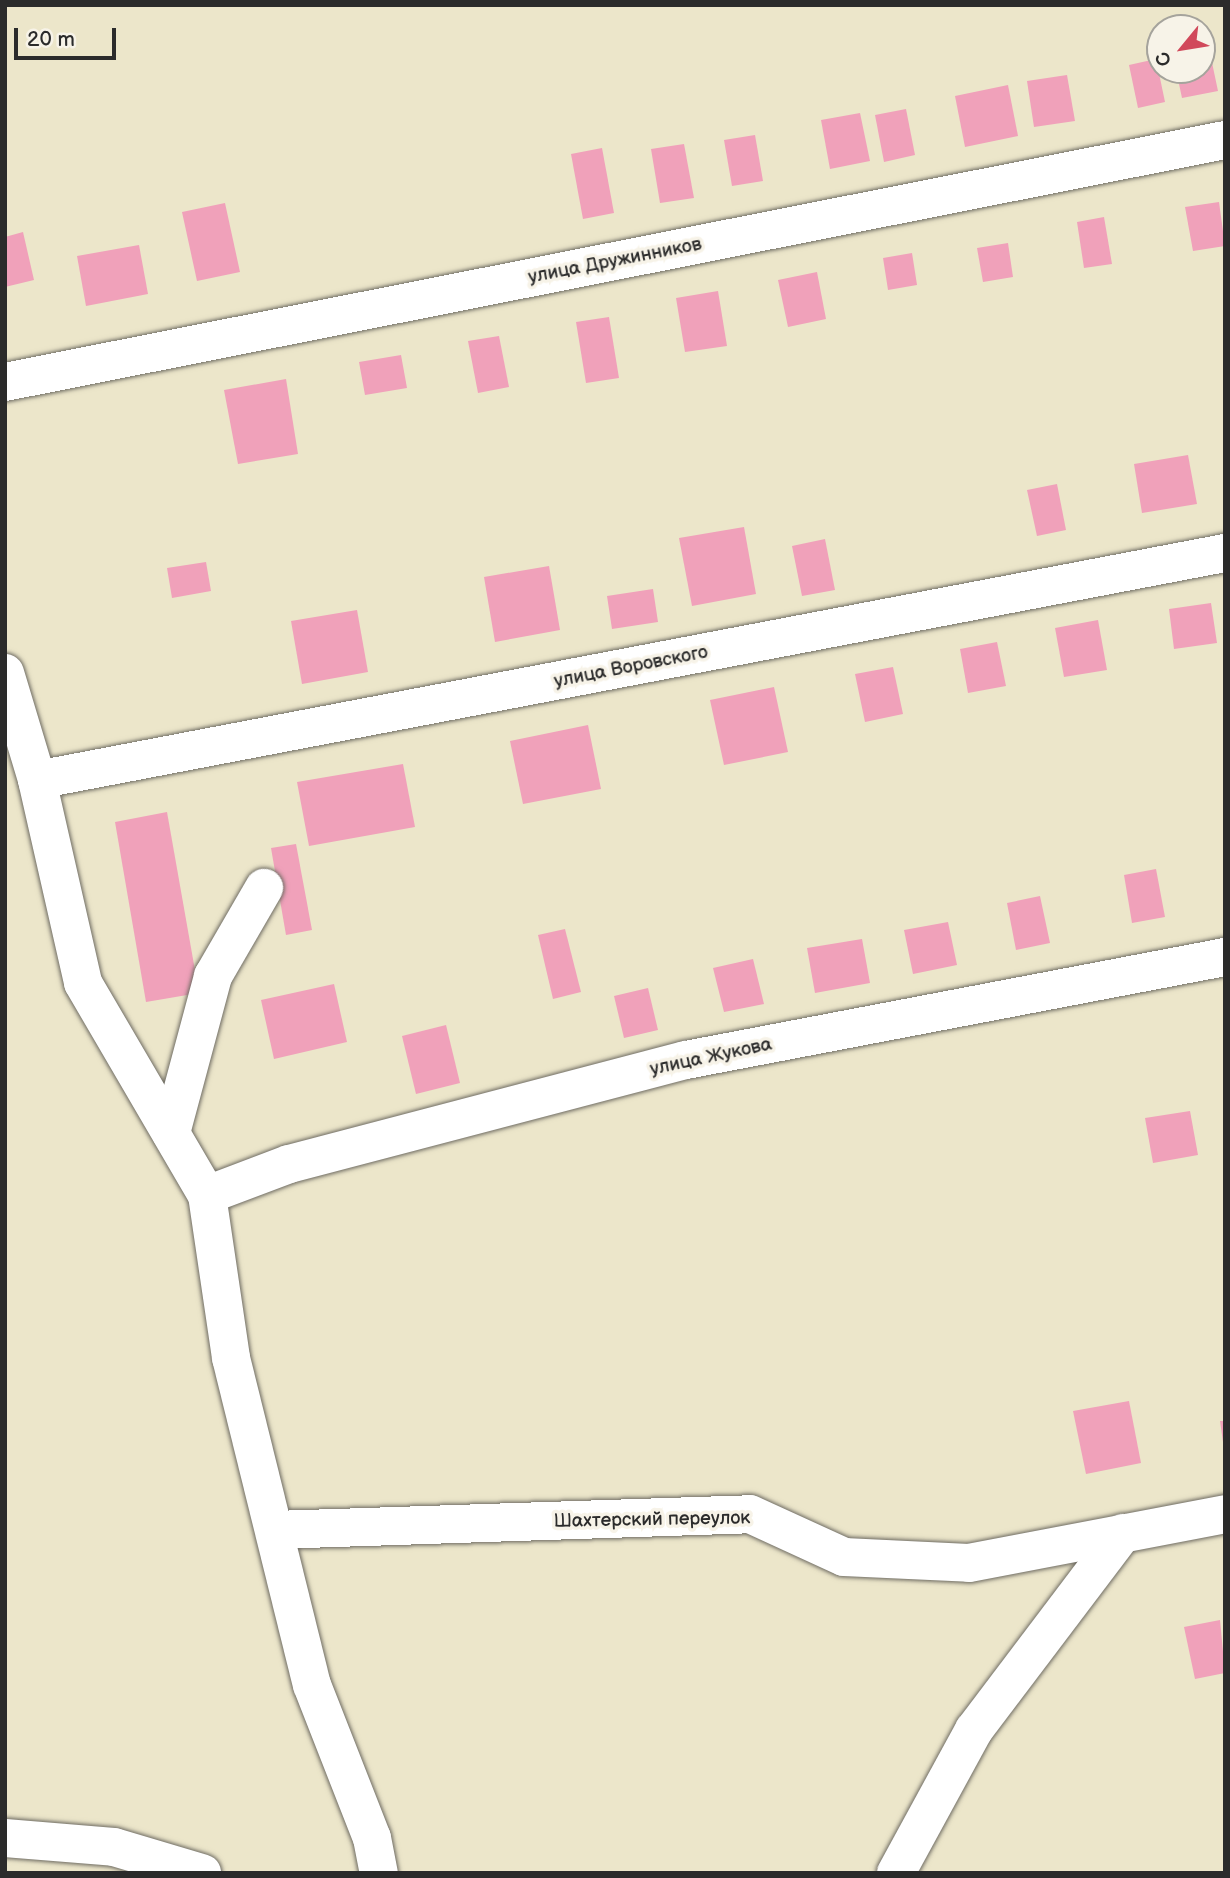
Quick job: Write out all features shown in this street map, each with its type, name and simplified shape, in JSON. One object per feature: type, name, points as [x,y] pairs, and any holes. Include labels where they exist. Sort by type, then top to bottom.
[{"type":"street","name":"улица Дружинников","points":[[5,382],[1225,140]]},
{"type":"street","name":"улица Воровского","points":[[37,780],[1225,554]]},
{"type":"street","points":[[5,673],[37,780],[83,983],[207,1195],[231,1358],[312,1685],[372,1838],[379,1873]]},
{"type":"street","points":[[171,1133],[214,976],[264,888]]},
{"type":"street","name":"улица Жукова","points":[[207,1195],[289,1164],[686,1060],[1225,957]]},
{"type":"street","name":"Шахтерский переулок","points":[[275,1530],[750,1514],[844,1557],[969,1563],[1225,1514]]},
{"type":"street","points":[[896,1873],[974,1730],[1123,1533]]},
{"type":"street","points":[[5,1838],[114,1847],[202,1873]]},
{"type":"building","points":[[1146,61],[1146,84],[1161,84],[1165,102],[1138,108],[1129,65]]},
{"type":"building","points":[[1067,75],[1075,121],[1034,127],[1027,81]]},
{"type":"building","points":[[1216,82],[1218,91],[1182,98],[1179,84],[1216,84]]},
{"type":"building","points":[[1008,85],[1018,136],[965,147],[955,96]]},
{"type":"building","points":[[906,109],[915,155],[884,162],[875,115]]},
{"type":"building","points":[[860,113],[870,161],[830,169],[821,120]]},
{"type":"building","points":[[755,135],[763,181],[732,186],[724,140]]},
{"type":"building","points":[[684,144],[694,198],[660,203],[651,149]]},
{"type":"building","points":[[602,148],[614,213],[583,219],[571,154]]},
{"type":"building","points":[[1219,202],[1225,246],[1193,251],[1185,207]]},
{"type":"building","points":[[225,203],[240,272],[197,281],[182,212]]},
{"type":"building","points":[[1104,217],[1112,264],[1084,268],[1077,222]]},
{"type":"building","points":[[23,232],[34,280],[5,287],[5,237]]},
{"type":"building","points":[[1008,243],[1013,277],[983,282],[977,248]]},
{"type":"building","points":[[139,245],[148,294],[86,306],[77,256]]},
{"type":"building","points":[[912,253],[917,285],[888,290],[883,258]]},
{"type":"building","points":[[817,272],[826,319],[788,327],[778,280]]},
{"type":"building","points":[[718,291],[727,346],[685,352],[676,298]]},
{"type":"building","points":[[609,317],[619,378],[586,383],[576,322]]},
{"type":"building","points":[[499,336],[509,387],[478,393],[468,341]]},
{"type":"building","points":[[401,355],[407,388],[365,395],[359,362]]},
{"type":"building","points":[[286,379],[298,454],[238,464],[224,390]]},
{"type":"building","points":[[1188,455],[1197,504],[1142,513],[1134,464]]},
{"type":"building","points":[[1057,484],[1066,530],[1037,536],[1027,490]]},
{"type":"building","points":[[744,527],[756,594],[692,606],[679,538]]},
{"type":"building","points":[[825,539],[835,590],[802,596],[792,546]]},
{"type":"building","points":[[206,562],[211,591],[172,598],[167,568]]},
{"type":"building","points":[[549,566],[560,630],[495,642],[484,577]]},
{"type":"building","points":[[653,589],[658,622],[612,629],[607,596]]},
{"type":"building","points":[[1211,603],[1217,643],[1174,649],[1169,609]]},
{"type":"building","points":[[357,610],[368,672],[302,684],[291,621]]},
{"type":"building","points":[[1098,620],[1107,670],[1064,677],[1055,628]]},
{"type":"building","points":[[997,642],[1006,686],[968,693],[960,649]]},
{"type":"building","points":[[893,667],[903,714],[865,722],[855,674]]},
{"type":"building","points":[[774,687],[788,752],[724,765],[710,700]]},
{"type":"building","points":[[588,725],[601,789],[523,804],[510,741]]},
{"type":"building","points":[[403,764],[415,827],[309,846],[297,782]]},
{"type":"building","points":[[167,812],[199,993],[146,1002],[115,822]]},
{"type":"building","points":[[296,844],[312,930],[286,935],[271,848]]},
{"type":"building","points":[[1156,869],[1165,917],[1132,923],[1124,875]]},
{"type":"building","points":[[1040,896],[1050,943],[1016,950],[1007,903]]},
{"type":"building","points":[[948,922],[957,965],[913,974],[904,930]]},
{"type":"building","points":[[565,929],[581,992],[553,999],[538,935]]},
{"type":"building","points":[[862,939],[870,983],[815,993],[807,948]]},
{"type":"building","points":[[753,959],[764,1004],[724,1012],[713,968]]},
{"type":"building","points":[[334,984],[347,1042],[274,1059],[261,1000]]},
{"type":"building","points":[[648,988],[658,1030],[624,1038],[614,996]]},
{"type":"building","points":[[446,1025],[460,1083],[416,1094],[402,1036]]},
{"type":"building","points":[[1190,1111],[1198,1155],[1153,1163],[1145,1118]]},
{"type":"building","points":[[1129,1401],[1141,1463],[1086,1474],[1073,1411]]},
{"type":"building","points":[[1220,1421],[1225,1421],[1225,1442],[1223,1442]]},
{"type":"building","points":[[1220,1620],[1225,1673],[1195,1679],[1184,1627]]}]
